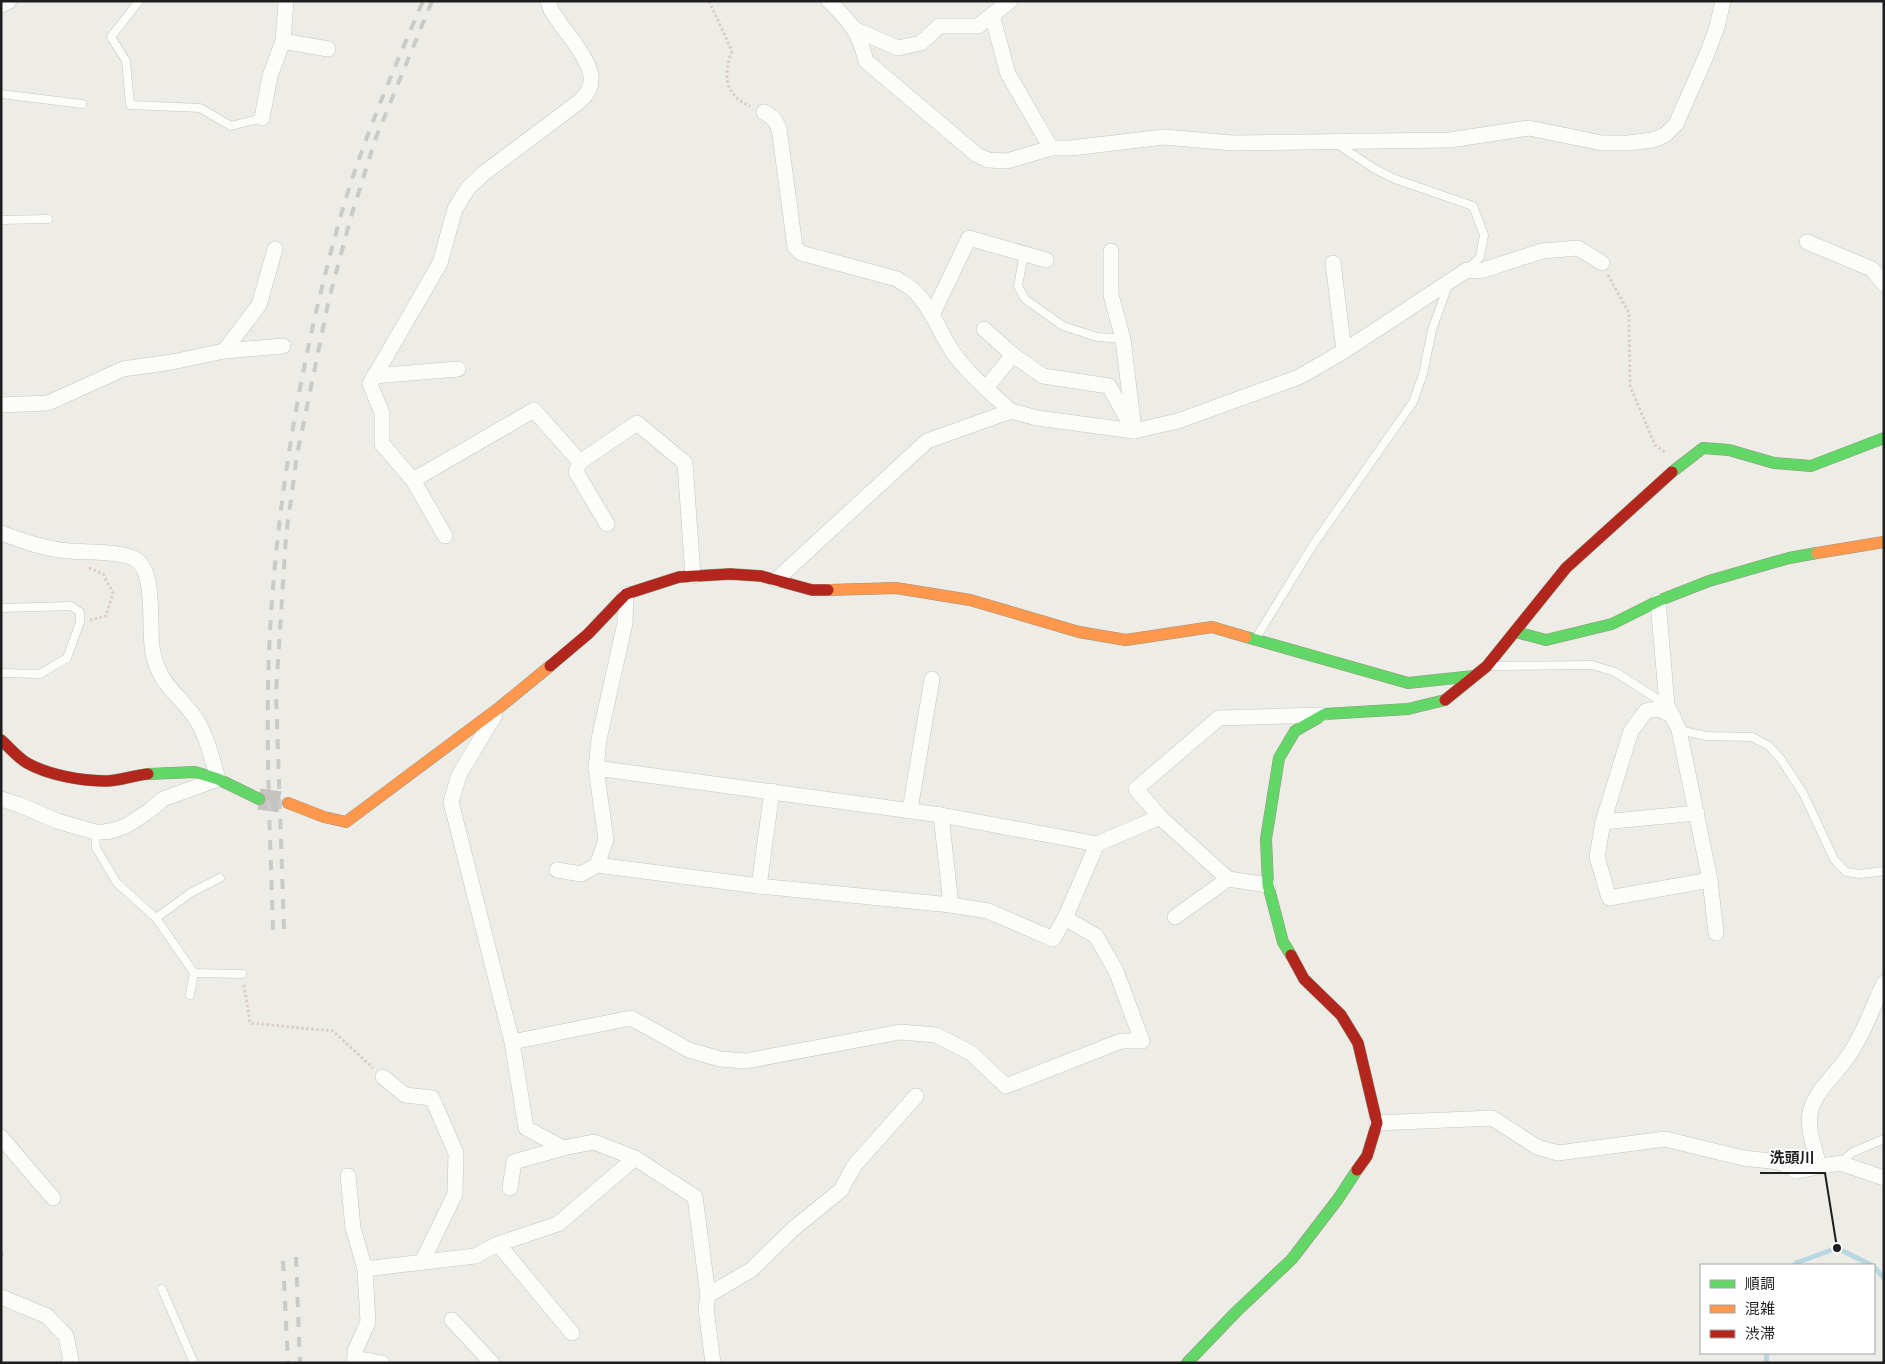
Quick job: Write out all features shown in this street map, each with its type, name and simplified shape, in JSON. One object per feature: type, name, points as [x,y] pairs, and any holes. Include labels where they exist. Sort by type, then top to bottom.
[{"type":"street","points":[[1,4],[9,1]]},
{"type":"street","points":[[262,118],[270,76],[283,41],[286,1]]},
{"type":"street","points":[[445,536],[413,480],[382,444],[382,413],[370,384],[440,263],[456,209],[468,188],[484,173],[580,101],[590,88],[589,64],[551,10],[548,1]]},
{"type":"street","points":[[829,1],[852,24],[862,42],[866,61],[977,155],[988,160],[1007,161],[1051,148],[1071,148],[1164,137],[1233,143],[1450,140],[1530,128],[1602,143],[1628,143],[1653,140],[1665,134],[1676,124],[1707,54],[1717,27],[1722,1]]},
{"type":"street","points":[[854,29],[898,48],[921,43],[939,26],[978,26],[1010,1]]},
{"type":"street","points":[[992,15],[1008,74],[1051,148]]},
{"type":"street","points":[[283,41],[328,48]]},
{"type":"street","points":[[764,112],[774,119],[778,128],[795,246],[801,253],[897,278],[918,295],[932,315],[952,351],[986,388],[1011,411],[1037,418],[1134,430],[1178,421],[1299,377],[1344,351],[1467,270],[1480,271],[1542,251],[1578,248],[1602,263]]},
{"type":"street","points":[[932,315],[969,238],[1046,260]]},
{"type":"street","points":[[1807,242],[1872,269],[1884,284]]},
{"type":"street","points":[[224,351],[259,305],[275,249]]},
{"type":"street","points":[[1111,251],[1111,295],[1123,339],[1134,430]]},
{"type":"street","points":[[1333,264],[1344,351]]},
{"type":"street","points":[[984,329],[1013,356],[1043,376],[1109,386],[1134,430]]},
{"type":"street","points":[[1,405],[48,402],[123,369],[172,362],[224,351],[283,346]]},
{"type":"street","points":[[986,388],[1013,356]]},
{"type":"street","points":[[374,376],[458,369]]},
{"type":"street","points":[[413,480],[534,410],[580,462]]},
{"type":"street","points":[[776,580],[927,441],[1011,411]]},
{"type":"street","points":[[607,524],[576,472],[580,462],[637,423],[685,463],[693,576]]},
{"type":"street","points":[[1268,885],[1228,879],[1160,817],[1136,788],[1219,718],[1408,709],[1447,700],[1487,666],[1566,568],[1680,465],[1702,448],[1729,450],[1774,463],[1811,466],[1884,438]]},
{"type":"street","points":[[1,533],[32,544],[58,550],[122,555],[135,559],[142,565],[149,591],[152,653],[159,672],[169,689],[187,706],[197,721],[218,779]]},
{"type":"street","points":[[1516,632],[1546,640],[1612,624],[1658,601],[1709,581],[1789,558],[1846,546],[1884,542]]},
{"type":"street","points":[[288,802],[324,817],[346,822],[500,707],[588,634],[626,594],[679,577],[730,574],[761,576],[812,590],[896,588],[970,600],[1079,632],[1126,640],[1212,626],[1254,640],[1408,683],[1474,676]]},
{"type":"street","points":[[597,865],[606,840],[596,768],[599,739],[625,623],[626,594]]},
{"type":"street","points":[[1658,601],[1673,717],[1697,813],[1710,880],[1716,932]]},
{"type":"street","points":[[910,810],[932,679]]},
{"type":"street","points":[[500,707],[459,775],[451,802],[512,1042],[526,1128],[563,1148]]},
{"type":"street","points":[[1673,717],[1658,709],[1646,711],[1631,731],[1604,822],[1597,857],[1609,898],[1710,880]]},
{"type":"street","points":[[1187,1363],[1236,1312],[1292,1259],[1338,1199],[1367,1156],[1377,1123],[1358,1043],[1341,1014],[1304,979],[1283,942],[1268,885],[1266,839],[1279,758],[1295,731],[1325,714]]},
{"type":"street","points":[[1,740],[26,762],[37,768],[82,780],[108,781],[136,774],[195,772],[218,779],[259,800]]},
{"type":"street","points":[[596,768],[941,814],[1097,844],[1160,817]]},
{"type":"street","points":[[1,799],[57,821],[94,832],[111,832],[126,826],[163,799],[218,779]]},
{"type":"street","points":[[759,886],[772,792]]},
{"type":"street","points":[[1604,822],[1697,813]]},
{"type":"street","points":[[941,814],[950,905]]},
{"type":"street","points":[[557,870],[581,874],[597,865],[759,886],[950,905],[988,911],[1053,938],[1065,918],[1097,844]]},
{"type":"street","points":[[1176,917],[1228,879]]},
{"type":"street","points":[[512,1042],[631,1018],[689,1050],[720,1059],[746,1061],[900,1032],[936,1035],[970,1053],[1006,1086],[1121,1041],[1142,1040],[1116,971],[1096,936],[1065,918]]},
{"type":"street","points":[[1819,1166],[1810,1130],[1810,1112],[1822,1087],[1844,1062],[1860,1037],[1884,983]]},
{"type":"street","points":[[383,1077],[405,1095],[432,1098],[456,1152],[455,1194],[422,1262]]},
{"type":"street","points":[[708,1295],[751,1270],[792,1229],[841,1190],[854,1166],[916,1096]]},
{"type":"street","points":[[1377,1123],[1492,1118],[1537,1147],[1558,1153],[1665,1139],[1743,1158],[1780,1162],[1797,1171],[1840,1163],[1884,1178]]},
{"type":"street","points":[[1,1137],[54,1198]]},
{"type":"street","points":[[510,1188],[514,1162],[563,1148],[594,1142],[635,1158],[695,1196],[708,1295],[706,1309],[713,1363]]},
{"type":"street","points":[[366,1269],[475,1256],[498,1244],[558,1224],[635,1158]]},
{"type":"street","points":[[348,1176],[353,1228],[366,1269],[368,1322],[355,1351],[355,1360],[382,1363]]},
{"type":"street","points":[[498,1244],[572,1333]]},
{"type":"street","points":[[1,1297],[47,1316],[66,1336],[72,1360],[69,1363]]},
{"type":"street","points":[[452,1320],[492,1363]]},
{"type":"lane","points":[[139,1],[111,36],[126,61],[130,105],[200,108],[231,126],[262,118]]},
{"type":"lane","points":[[1,94],[82,104]]},
{"type":"lane","points":[[1333,142],[1375,169],[1395,179],[1473,206],[1484,234],[1480,256],[1467,270]]},
{"type":"lane","points":[[1,220],[48,219]]},
{"type":"lane","points":[[1024,254],[1018,286],[1025,299],[1063,326],[1097,337],[1123,339]]},
{"type":"lane","points":[[1254,640],[1313,544],[1413,402],[1423,374],[1432,330],[1448,283]]},
{"type":"lane","points":[[1,608],[71,606],[80,612],[80,622],[67,658],[40,674],[1,673]]},
{"type":"lane","points":[[1487,666],[1592,665],[1615,672],[1673,717],[1706,736],[1752,738],[1768,746],[1780,758],[1803,793],[1834,859],[1846,872],[1860,874],[1884,871]]},
{"type":"lane","points":[[94,832],[96,848],[117,883],[156,918],[194,973],[190,995]]},
{"type":"lane","points":[[156,918],[192,892],[220,878]]},
{"type":"lane","points":[[194,973],[242,974]]},
{"type":"lane","points":[[1840,1163],[1853,1152],[1884,1139]]},
{"type":"lane","points":[[162,1289],[194,1363]]},
{"type":"path","points":[[709,1],[732,51],[727,64],[726,78],[730,90],[745,104],[764,112]]},
{"type":"path","points":[[1602,263],[1629,313],[1630,386],[1655,445],[1680,465]]},
{"type":"path","points":[[77,551],[79,563],[103,574],[113,593],[106,616],[80,622]]},
{"type":"path","points":[[242,974],[250,1023],[333,1031],[383,1077]]},
{"type":"waterway","points":[[1795,1264],[1837,1248],[1869,1264]]},
{"type":"waterway","points":[[1875,1268],[1884,1278]]},
{"type":"waterway","points":[[1766,1363],[1767,1354]]},
{"type":"tunnel","points":[[259,799],[288,803]]},
{"type":"railway","points":[[273,930],[268,772],[269,654],[275,564],[287,463],[305,363],[341,215],[368,134],[423,1]]},
{"type":"railway","points":[[284,929],[276,693],[286,536],[297,455],[329,299],[351,217],[375,140],[432,1]]},
{"type":"railway","points":[[296,1257],[300,1363]]},
{"type":"railway","points":[[283,1261],[288,1363]]},
{"type":"traffic: fast","points":[[1672,472],[1703,448],[1729,450],[1774,463],[1811,466],[1884,438]]},
{"type":"traffic: fast","points":[[1516,632],[1546,640],[1612,624],[1658,601],[1709,581],[1789,558],[1817,553]]},
{"type":"traffic: fast","points":[[1246,637],[1408,683],[1474,676]]},
{"type":"traffic: fast","points":[[1291,955],[1283,942],[1268,885],[1266,839],[1279,758],[1295,731],[1325,714],[1408,709],[1445,700]]},
{"type":"traffic: fast","points":[[148,774],[195,772],[218,779],[259,799]]},
{"type":"traffic: fast","points":[[1187,1363],[1236,1312],[1292,1259],[1338,1199],[1357,1170]]},
{"type":"traffic: slow","points":[[1817,553],[1884,542]]},
{"type":"traffic: slow","points":[[828,590],[896,588],[970,600],[1079,632],[1126,640],[1212,627],[1246,637]]},
{"type":"traffic: slow","points":[[288,803],[324,817],[346,822],[500,707],[550,666]]},
{"type":"traffic: jam","points":[[1445,700],[1487,666],[1566,568],[1672,472]]},
{"type":"traffic: jam","points":[[550,666],[588,634],[626,594],[679,577],[730,574],[761,576],[812,590],[828,590]]},
{"type":"traffic: jam","points":[[1,740],[27,763],[45,771],[65,776],[106,781],[148,774]]},
{"type":"traffic: jam","points":[[1291,955],[1304,979],[1341,1015],[1358,1043],[1377,1123],[1367,1156],[1357,1170]]},
{"type":"place","name":"洗頭川","points":[[1837,1248]]}]
